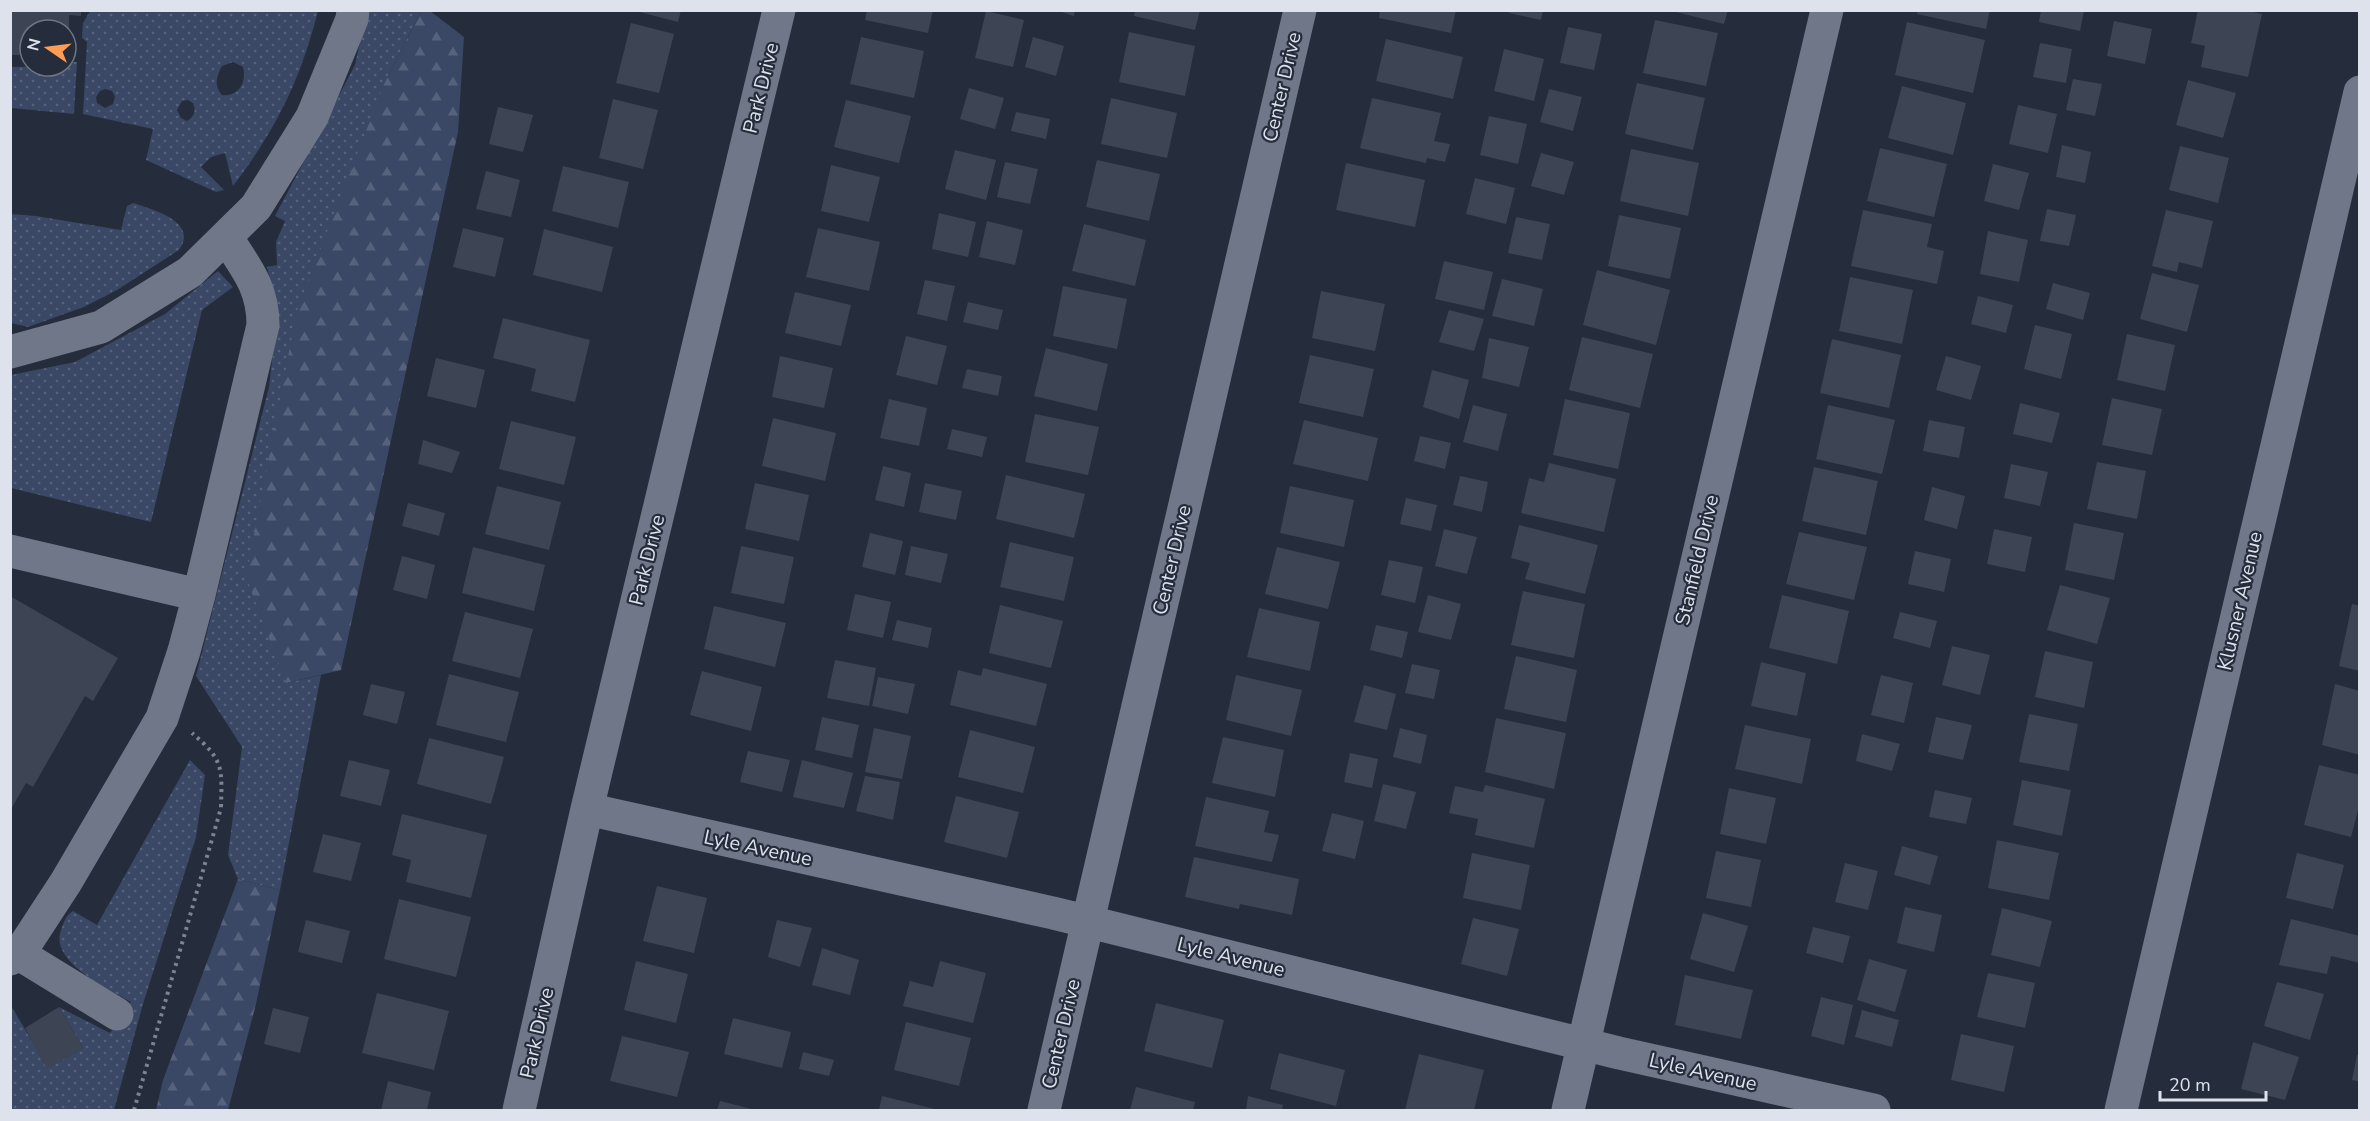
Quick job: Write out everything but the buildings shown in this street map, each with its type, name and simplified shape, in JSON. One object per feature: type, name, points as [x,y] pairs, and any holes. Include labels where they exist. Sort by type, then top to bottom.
[{"type":"street","points":[[10,352],[101,327],[190,272],[226,237],[256,207],[312,117],[352,19],[353,10]]},
{"type":"street","name":"Park Drive","points":[[519,1110],[587,809],[779,10]]},
{"type":"street","name":"Center Drive","points":[[1044,1110],[1300,10]]},
{"type":"street","name":"Stanfield Drive","points":[[1568,1110],[1827,10]]},
{"type":"street","name":"Klusner Avenue","points":[[2121,1110],[2360,92]]},
{"type":"street","points":[[117,1014],[15,956],[66,882],[164,711],[184,651],[263,325],[263,306],[257,286],[226,237]]},
{"type":"street","points":[[10,551],[199,595]]},
{"type":"street","name":"Lyle Avenue","points":[[587,809],[1087,921],[1584,1044],[1874,1110]]},
{"type":"path","points":[[134,1110],[221,808],[221,767],[215,755],[164,711]]},
{"type":"green space","points":[[90,10],[318,11],[295,82],[274,124],[249,165],[233,186],[225,153],[211,157],[201,167],[224,190],[216,192],[146,160],[153,129],[83,114],[87,42],[82,38],[83,23]],"holes":[[[233,62],[243,67],[243,83],[233,94],[222,95],[217,85],[218,73],[222,66]],[[105,89],[112,91],[115,97],[113,104],[105,108],[97,103],[96,97],[100,91]],[[188,100],[194,106],[195,111],[187,121],[181,118],[177,110],[182,101]]]},
{"type":"green space","points":[[367,11],[421,11],[384,84],[286,683],[321,675],[280,890],[238,879],[228,855],[242,747],[196,676],[269,387],[278,308],[267,267],[277,265],[276,242],[285,221],[275,216],[355,65]]},
{"type":"green space","points":[[421,11],[430,11],[464,37],[458,132],[341,670],[286,683],[246,577],[297,310],[384,84]]},
{"type":"green space","points":[[11,67],[18,67],[18,78],[76,78],[74,114],[11,108]]},
{"type":"green space","points":[[133,203],[152,209],[179,225],[184,240],[179,250],[117,290],[84,307],[28,327],[11,323],[11,214],[121,230],[127,206]]},
{"type":"green space","points":[[218,271],[233,287],[202,310],[151,522],[11,488],[11,375],[75,362],[165,314]]},
{"type":"green space","points":[[190,760],[205,775],[196,837],[143,1004],[114,1110],[11,1110],[10,1004],[48,1068],[83,1048],[59,1007],[110,1033],[131,1002],[96,982],[72,963],[64,953],[60,942],[61,930],[66,917],[73,911],[97,925]]},
{"type":"green space","points":[[238,879],[280,890],[256,1004],[228,1110],[156,1110],[163,1080]]}]
